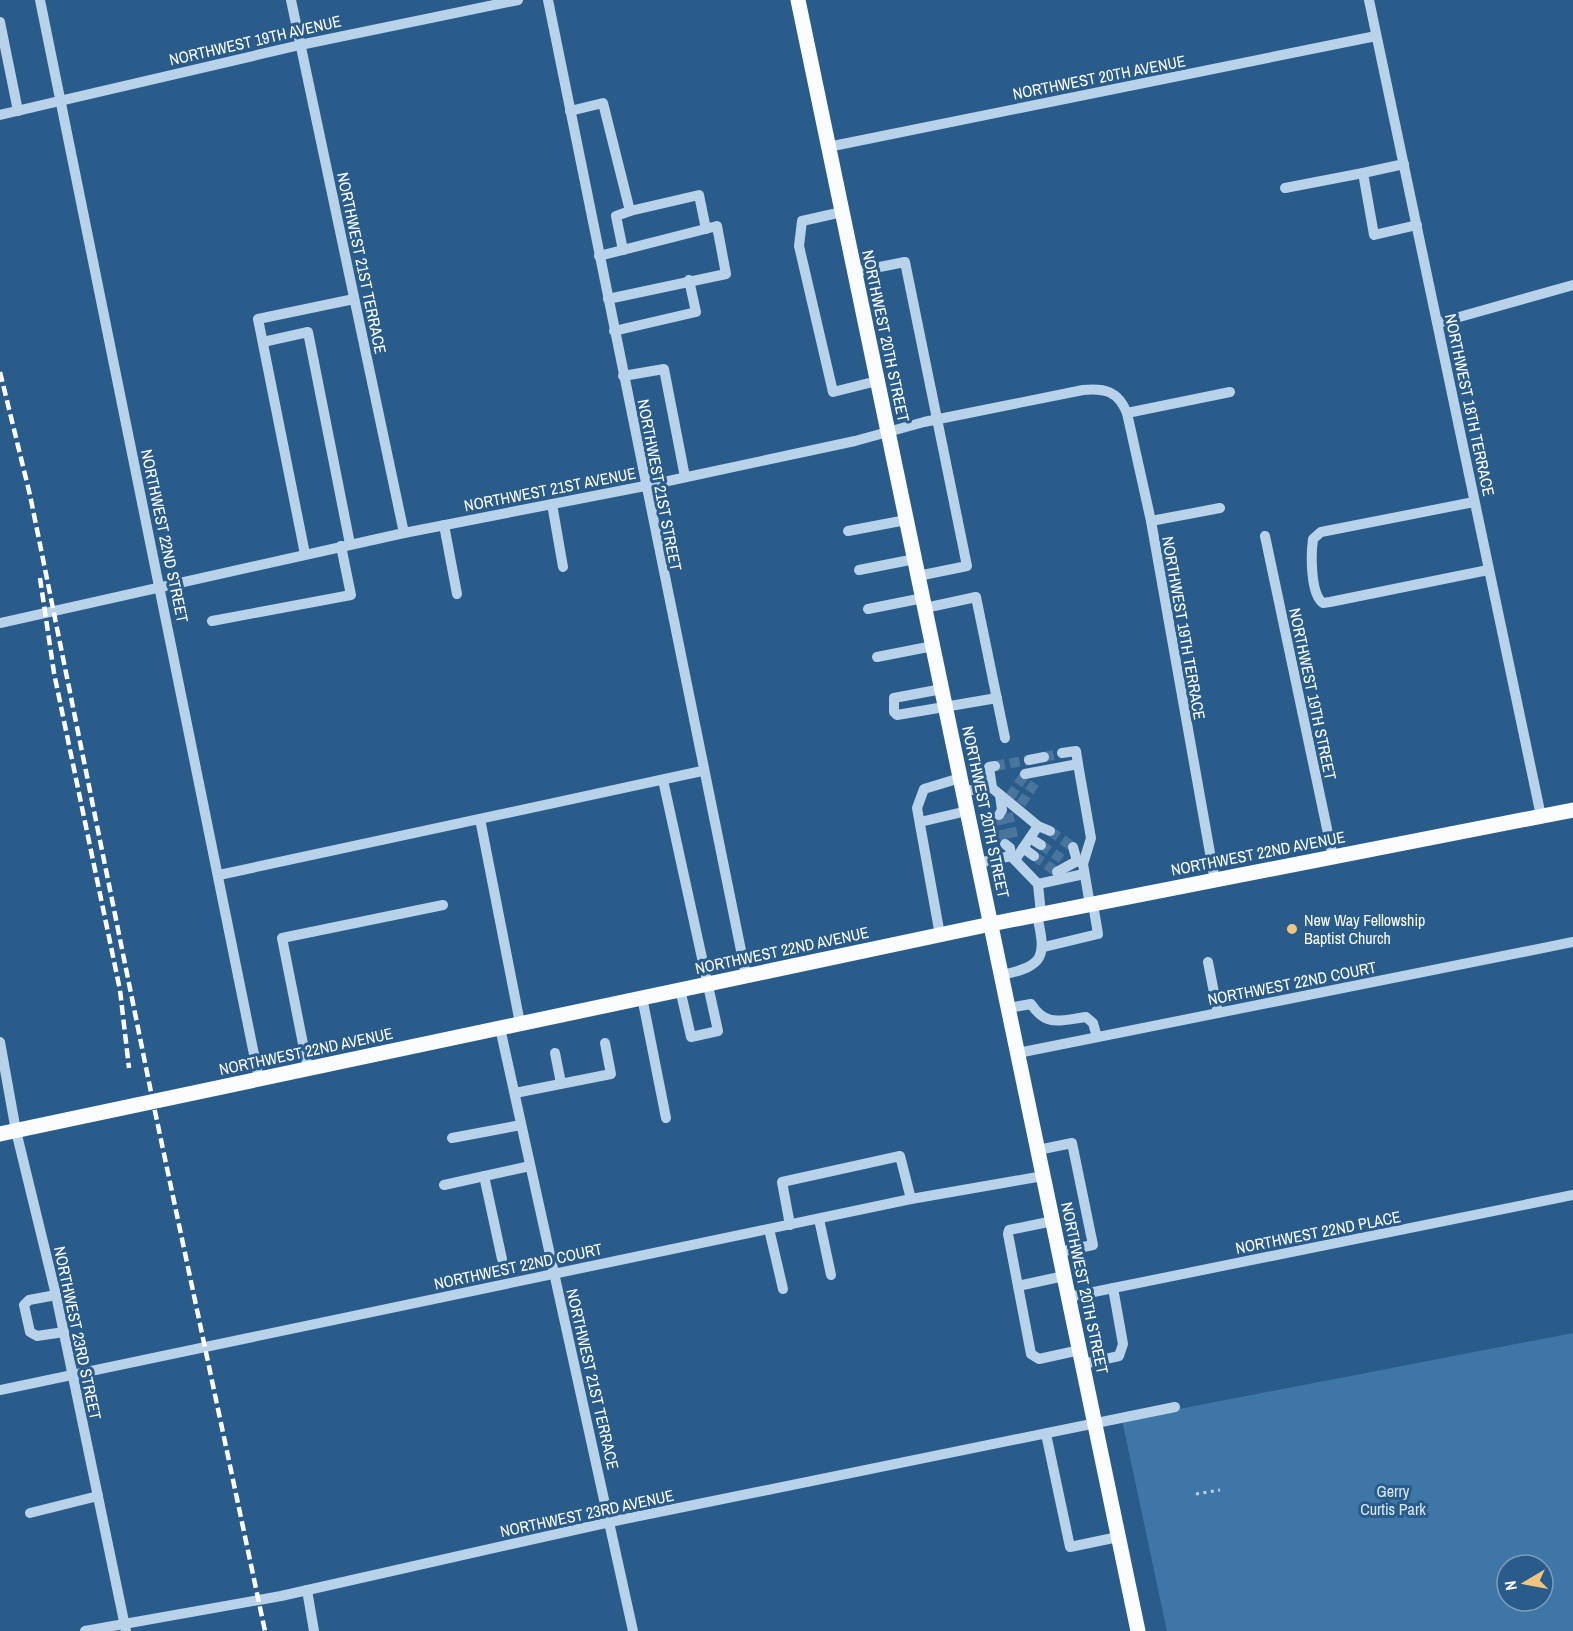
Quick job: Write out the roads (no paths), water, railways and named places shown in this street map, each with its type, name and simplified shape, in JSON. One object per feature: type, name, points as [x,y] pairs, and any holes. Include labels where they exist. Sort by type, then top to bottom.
[{"type":"main road","name":"NORTHWEST 20TH STREET","points":[[798,0],[1138,1631]]},
{"type":"main road","name":"NORTHWEST 22ND AVENUE","points":[[0,1134],[991,924],[1573,810]]},
{"type":"street","name":"NORTHWEST 22ND STREET","points":[[40,0],[259,1079]]},
{"type":"street","name":"NORTHWEST 21ST TERRACE","points":[[291,0],[404,533]]},
{"type":"street","name":"NORTHWEST 19TH AVENUE","points":[[0,115],[300,45],[518,0]]},
{"type":"street","name":"NORTHWEST 21ST STREET","points":[[548,0],[702,771],[746,975]]},
{"type":"street","name":"NORTHWEST 18TH TERRACE","points":[[1369,0],[1541,816]]},
{"type":"street","points":[[0,22],[18,111]]},
{"type":"street","name":"NORTHWEST 20TH AVENUE","points":[[828,147],[1377,36]]},
{"type":"street","points":[[570,111],[603,103],[630,211]]},
{"type":"street","points":[[1285,188],[1404,164]]},
{"type":"street","points":[[1363,173],[1374,235],[1417,225]]},
{"type":"street","points":[[623,250],[616,216],[630,211],[699,195],[706,229]]},
{"type":"street","points":[[842,213],[802,221],[799,246],[833,392],[877,381]]},
{"type":"street","points":[[599,255],[717,226],[726,274],[608,299]]},
{"type":"street","points":[[854,272],[905,262],[967,566],[918,576]]},
{"type":"street","points":[[614,331],[696,312],[689,280]]},
{"type":"street","points":[[1438,323],[1573,285]]},
{"type":"street","points":[[305,554],[258,319],[354,299]]},
{"type":"street","points":[[212,621],[351,595],[345,545],[308,332],[263,342]]},
{"type":"street","points":[[623,376],[664,369],[685,477]]},
{"type":"street","name":"NORTHWEST 21ST AVENUE","points":[[0,623],[345,545],[645,486],[937,420],[1083,390],[1107,390]]},
{"type":"street","name":"NORTHWEST 19TH TERRACE","points":[[1107,390],[1123,402],[1127,413],[1151,521],[1215,880]]},
{"type":"street","points":[[1127,413],[1230,392]]},
{"type":"street","points":[[1474,502],[1321,532],[1313,539],[1315,593],[1323,603],[1488,570]]},
{"type":"street","points":[[552,504],[563,567]]},
{"type":"street","points":[[1151,521],[1220,508]]},
{"type":"street","points":[[848,531],[906,520]]},
{"type":"street","points":[[444,525],[457,594]]},
{"type":"street","name":"NORTHWEST 19TH STREET","points":[[1265,536],[1333,857]]},
{"type":"street","points":[[859,570],[915,559]]},
{"type":"street","points":[[868,609],[976,597],[1005,738]]},
{"type":"street","points":[[877,657],[933,646]]},
{"type":"street","points":[[942,689],[894,698],[894,712],[897,715],[997,698]]},
{"type":"street","points":[[1038,884],[1081,866],[1091,838],[1076,751],[1062,753]]},
{"type":"street","points":[[1029,760],[1044,757]]},
{"type":"street","points":[[1025,774],[1078,764]]},
{"type":"street","points":[[995,766],[989,767],[1006,803]]},
{"type":"street","points":[[219,875],[702,771]]},
{"type":"street","points":[[1036,781],[1043,771]]},
{"type":"street","points":[[663,780],[718,1031],[691,1037],[680,989]]},
{"type":"street","points":[[940,935],[917,808],[924,789],[961,785],[1006,803],[1038,826],[1050,831]]},
{"type":"street","points":[[920,822],[966,811]]},
{"type":"street","points":[[480,819],[520,1023]]},
{"type":"street","points":[[978,863],[1013,850],[1030,838],[1038,826]]},
{"type":"street","points":[[1030,838],[1041,845]]},
{"type":"street","points":[[1044,947],[1098,934],[1081,866],[1073,847]]},
{"type":"street","points":[[1013,850],[1034,856]]},
{"type":"street","points":[[1001,975],[1025,970],[1036,963],[1044,947],[1039,915],[1038,884],[1013,850]]},
{"type":"street","points":[[1065,861],[1081,866]]},
{"type":"street","points":[[1057,872],[1081,866]]},
{"type":"street","points":[[308,1069],[282,938],[443,905]]},
{"type":"street","name":"NORTHWEST 22ND COURT","points":[[1017,1053],[1573,942]]},
{"type":"street","points":[[1208,962],[1218,1013]]},
{"type":"street","points":[[642,997],[666,1118]]},
{"type":"street","points":[[1008,1008],[1031,1004],[1043,1018],[1051,1021],[1086,1017],[1094,1023],[1097,1037]]},
{"type":"street","name":"NORTHWEST 21ST TERRACE","points":[[500,1028],[633,1631]]},
{"type":"street","name":"NORTHWEST 23RD STREET","points":[[0,1042],[15,1131],[56,1294],[125,1627]]},
{"type":"street","points":[[515,1093],[611,1074],[605,1043]]},
{"type":"street","points":[[555,1053],[561,1083]]},
{"type":"street","points":[[452,1138],[522,1125]]},
{"type":"street","points":[[1038,1150],[1072,1143],[1075,1155],[1093,1245],[1059,1252]]},
{"type":"street","points":[[790,1225],[782,1182],[900,1156],[911,1199]]},
{"type":"street","points":[[444,1185],[530,1166]]},
{"type":"street","points":[[484,1176],[502,1259]]},
{"type":"street","name":"NORTHWEST 22ND COURT","points":[[0,1390],[911,1199],[1044,1176]]},
{"type":"street","name":"NORTHWEST 22ND PLACE","points":[[1069,1297],[1573,1196]]},
{"type":"street","points":[[819,1219],[831,1275]]},
{"type":"street","points":[[1053,1221],[1009,1230],[1031,1354],[1039,1359],[1119,1356],[1123,1343],[1113,1288]]},
{"type":"street","points":[[769,1229],[783,1289]]},
{"type":"street","points":[[1018,1286],[1064,1276]]},
{"type":"street","points":[[56,1294],[29,1300],[24,1305],[30,1332],[37,1336],[64,1332]]},
{"type":"street","name":"NORTHWEST 23RD AVENUE","points":[[85,1631],[125,1627],[307,1590],[610,1522],[1175,1407]]},
{"type":"street","points":[[1046,1434],[1070,1547],[1118,1537]]},
{"type":"street","points":[[30,1513],[98,1496]]},
{"type":"street","points":[[307,1590],[314,1631]]},
{"type":"tunnel","points":[[1044,757],[1062,753]]},
{"type":"tunnel","points":[[995,766],[1029,760]]},
{"type":"tunnel","points":[[1010,797],[1025,774]]},
{"type":"tunnel","points":[[1021,804],[1036,781]]},
{"type":"tunnel","points":[[1008,813],[1014,842]]},
{"type":"tunnel","points":[[999,815],[1005,844]]},
{"type":"tunnel","points":[[1050,831],[1073,847]]},
{"type":"tunnel","points":[[1041,845],[1065,861]]},
{"type":"tunnel","points":[[1034,856],[1057,872]]},
{"type":"railway","points":[[0,372],[30,495],[153,1102],[265,1631]]},
{"type":"railway","points":[[40,578],[54,673],[120,990],[129,1068]]},
{"type":"place","name":"New Way Fellowship Baptist Church","points":[[1292,929]]},
{"type":"park label","name":"Gerry Curtis Park","points":[[1393,1500]]}]
